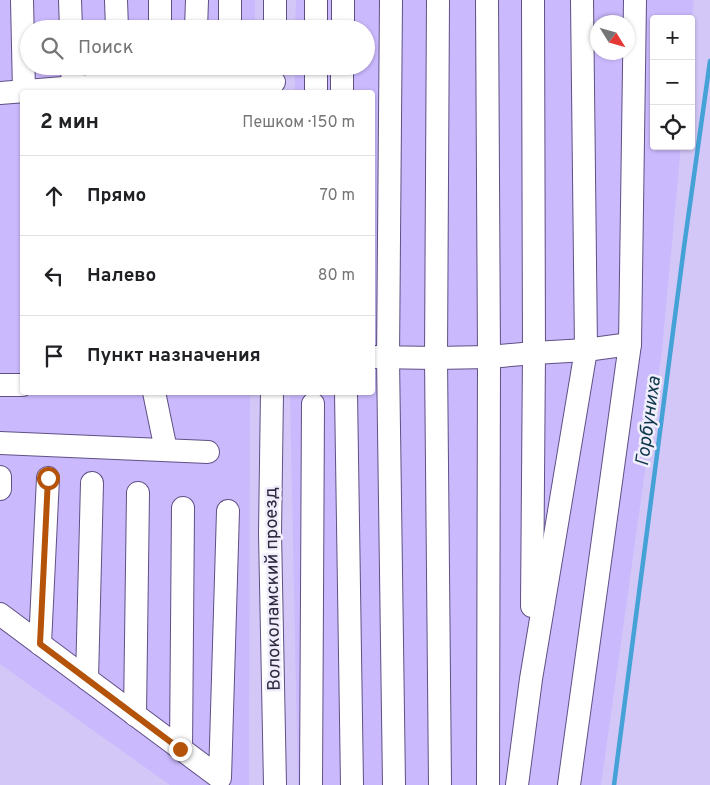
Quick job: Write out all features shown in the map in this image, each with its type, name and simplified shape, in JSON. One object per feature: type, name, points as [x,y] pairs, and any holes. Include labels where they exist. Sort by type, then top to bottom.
[{"type":"street","points":[[22,0],[22,20]]},
{"type":"street","points":[[70,0],[70,20]]},
{"type":"street","points":[[116,0],[116,20]]},
{"type":"street","points":[[160,0],[160,20]]},
{"type":"street","points":[[196,20],[197,0]]},
{"type":"street","points":[[230,0],[230,20]]},
{"type":"street","points":[[275,0],[275,20]]},
{"type":"street","points":[[316,0],[316,20]]},
{"type":"street","points":[[343,0],[343,20]]},
{"type":"street","points":[[391,0],[380,358],[394,785]]},
{"type":"street","points":[[438,0],[436,358],[440,785]]},
{"type":"street","points":[[487,0],[489,357],[488,785]]},
{"type":"street","points":[[532,679],[534,353],[533,0]]},
{"type":"street","points":[[517,785],[532,679],[586,350],[582,0]]},
{"type":"street","points":[[569,785],[630,344],[635,0]]},
{"type":"street","points":[[24,75],[24,90]]},
{"type":"street","points":[[316,75],[316,90]]},
{"type":"street","points":[[342,75],[342,90]]},
{"type":"street","points":[[34,90],[72,82],[274,80]]},
{"type":"street","points":[[0,93],[20,92]]},
{"type":"street","points":[[380,358],[489,357],[586,350],[630,344]]},
{"type":"street","points":[[0,385],[20,385]]},
{"type":"street","points":[[155,395],[166,450]]},
{"type":"street","name":"Волоколамский проезд","points":[[272,395],[270,533],[275,785]]},
{"type":"street","points":[[346,395],[352,785]]},
{"type":"street","points":[[311,785],[313,404]]},
{"type":"street","points":[[0,443],[208,452]]},
{"type":"street","points":[[0,477],[0,489]]},
{"type":"street","points":[[40,644],[48,478]]},
{"type":"street","points":[[88,679],[92,483]]},
{"type":"street","points":[[135,715],[138,493]]},
{"type":"street","points":[[180,749],[183,508]]},
{"type":"street","points":[[0,614],[220,778],[228,511]]},
{"type":"shaded area","points":[[0,0],[255,0],[255,20],[20,20],[20,75],[190,75],[190,90],[20,90],[20,395],[250,395],[249,785],[170,785],[0,664]]},
{"type":"shaded area","points":[[296,0],[694,0],[693,15],[650,15],[650,150],[681,150],[662,350],[601,785],[298,785],[290,396],[375,395],[375,90],[295,90],[295,75],[375,75],[375,20],[295,20]]},
{"type":"waterway","name":"Горбуниха","points":[[614,785],[710,61]]},
{"type":"route","points":[[48,478],[40,644],[180,749]]}]
